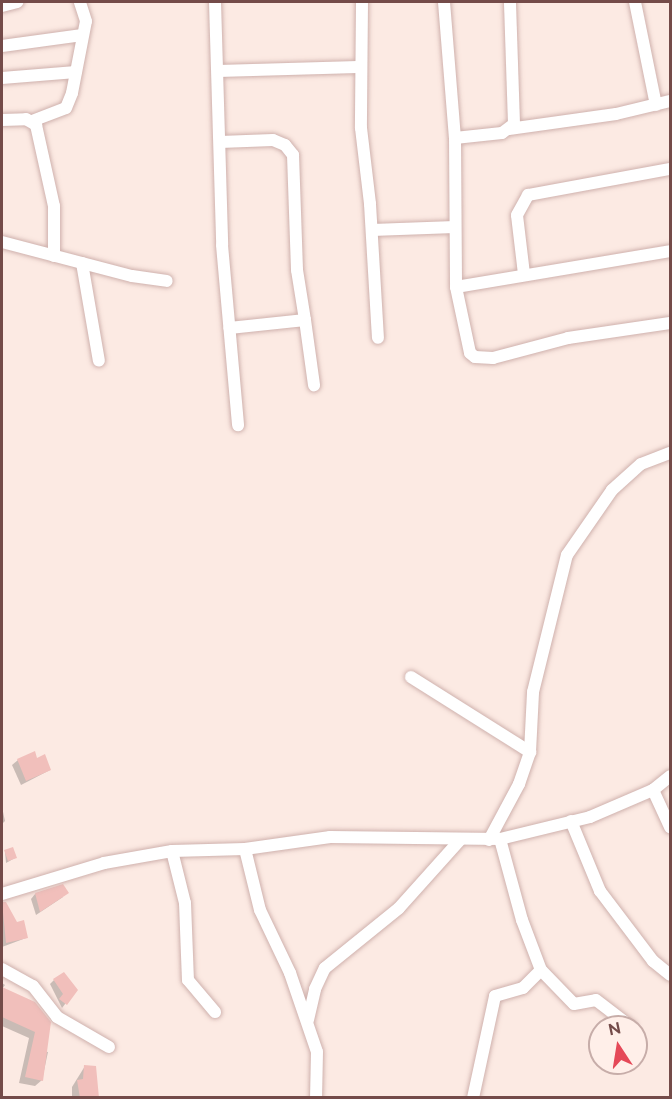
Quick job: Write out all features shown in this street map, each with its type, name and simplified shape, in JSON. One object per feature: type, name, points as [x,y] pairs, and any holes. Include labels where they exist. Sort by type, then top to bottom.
[{"type":"street","points":[[2,6],[17,2]]},
{"type":"street","points":[[2,120],[32,121],[66,108],[86,21],[80,2]]},
{"type":"street","points":[[215,2],[229,328],[238,425]]},
{"type":"street","points":[[362,2],[358,67],[360,128],[372,230],[378,338]]},
{"type":"street","points":[[444,2],[455,138],[456,288],[468,346],[475,357],[493,358],[568,338],[670,323]]},
{"type":"street","points":[[509,129],[514,124],[510,2]]},
{"type":"street","points":[[635,2],[656,105]]},
{"type":"street","points":[[2,46],[82,35]]},
{"type":"street","points":[[218,71],[358,67]]},
{"type":"street","points":[[2,78],[76,72]]},
{"type":"street","points":[[455,138],[670,101]]},
{"type":"street","points":[[32,121],[49,176],[54,256]]},
{"type":"street","points":[[220,142],[273,140],[285,145],[293,155],[297,270],[314,385]]},
{"type":"street","points":[[524,274],[517,215],[528,195],[670,169]]},
{"type":"street","points":[[372,230],[455,226]]},
{"type":"street","points":[[2,242],[82,263],[167,281]]},
{"type":"street","points":[[456,288],[524,274],[670,251]]},
{"type":"street","points":[[82,263],[99,361]]},
{"type":"street","points":[[229,328],[305,320]]},
{"type":"street","points":[[615,1015],[596,1000],[574,1004],[541,970],[495,840],[530,752],[533,692],[567,555],[612,490],[641,464],[670,453]]},
{"type":"street","points":[[411,677],[530,752]]},
{"type":"street","points":[[2,894],[104,863],[172,851],[245,849],[330,837],[404,836],[495,840],[571,821],[653,790],[670,776]]},
{"type":"street","points":[[653,790],[670,827]]},
{"type":"street","points":[[571,821],[600,891],[653,961],[670,975]]},
{"type":"street","points":[[308,1022],[315,989],[325,968],[399,908],[460,840]]},
{"type":"street","points":[[245,849],[260,910],[308,1022],[317,1052],[316,1098]]},
{"type":"street","points":[[172,851],[185,903],[188,980],[215,1012]]},
{"type":"street","points":[[2,969],[33,986],[57,1017],[109,1047]]},
{"type":"street","points":[[473,1098],[495,996],[523,988],[541,970]]},
{"type":"building","points":[[35,751],[37,758],[45,754],[51,770],[26,781],[17,759]]},
{"type":"building","points":[[13,847],[17,858],[8,861],[4,850]]},
{"type":"building","points":[[63,884],[69,893],[40,912],[35,893]]},
{"type":"building","points":[[2,902],[6,902],[17,922],[24,920],[28,938],[6,943]]},
{"type":"building","points":[[64,972],[78,990],[67,1005],[59,999],[63,994],[53,979]]},
{"type":"building","points":[[2,987],[35,1002],[51,1022],[43,1081],[25,1077],[35,1032],[2,1017]]},
{"type":"building","points":[[84,1065],[96,1066],[99,1098],[80,1098],[77,1080],[83,1079]]}]
